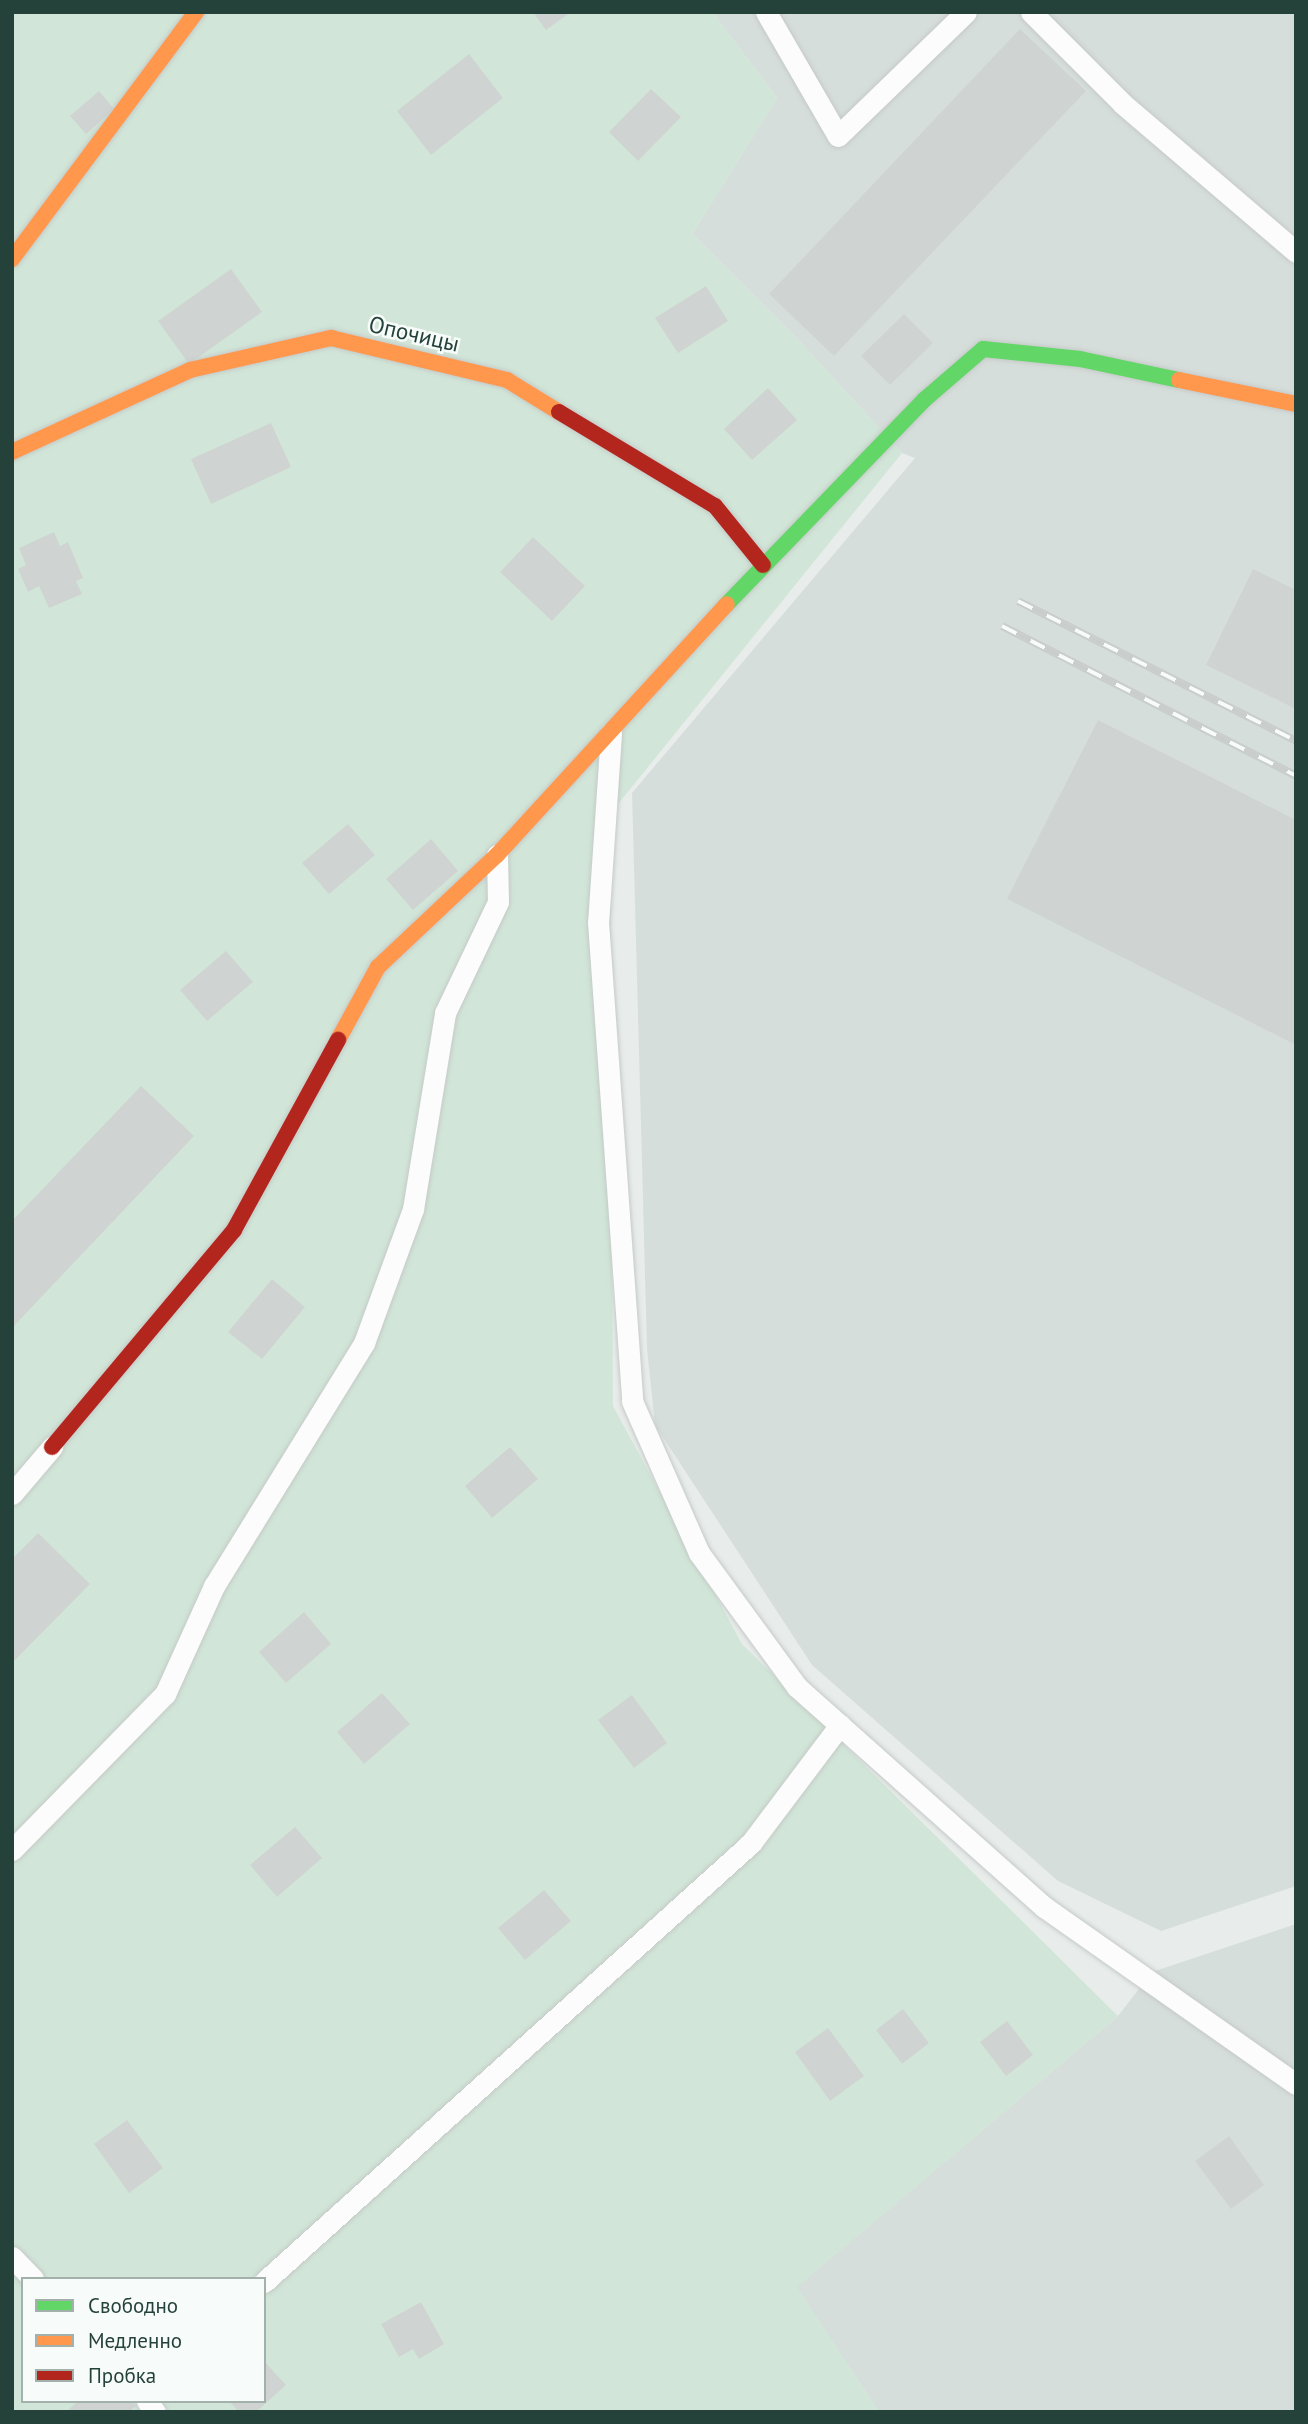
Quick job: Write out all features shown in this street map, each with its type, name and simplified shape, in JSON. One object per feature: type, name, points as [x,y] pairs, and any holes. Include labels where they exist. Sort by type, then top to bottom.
[{"type":"street","points":[[12,259],[196,12]]},
{"type":"street","name":"Опочицы","points":[[12,452],[190,370],[331,338],[507,380],[715,506],[763,565]]},
{"type":"street","points":[[52,1447],[234,1230],[378,967],[497,855],[763,565],[924,400],[983,349],[1080,359],[1296,404]]},
{"type":"lane","points":[[766,12],[838,136],[967,12]]},
{"type":"lane","points":[[1031,12],[1123,104],[1296,252]]},
{"type":"lane","points":[[611,733],[598,922],[632,1401],[699,1553],[797,1687],[840,1726],[1044,1907],[1296,2084]]},
{"type":"lane","points":[[12,1850],[165,1694],[214,1586],[363,1343],[413,1209],[444,1013],[498,902],[497,855]]},
{"type":"lane","points":[[12,1494],[52,1447]]},
{"type":"lane","points":[[266,2280],[751,1843],[840,1726]]},
{"type":"lane","points":[[12,2257],[31,2277]]},
{"type":"shaded area","points":[[712,12],[1296,12],[1296,1886],[1161,1931],[1058,1881],[812,1665],[655,1425],[647,1349],[632,793],[915,458],[902,453],[802,344],[692,234],[777,98]]},
{"type":"shaded area","points":[[1296,1924],[1296,2412],[879,2412],[796,2287],[1118,2016],[1152,1972]]},
{"type":"green space","points":[[12,12],[712,12],[777,98],[692,234],[802,344],[902,453],[610,814],[613,1406],[742,1644],[1118,2016],[797,2287],[879,2412],[12,2412]]},
{"type":"building","points":[[533,12],[571,12],[546,30]]},
{"type":"building","points":[[1020,29],[1086,91],[834,356],[769,294]]},
{"type":"building","points":[[469,54],[503,98],[431,155],[397,111]]},
{"type":"building","points":[[651,89],[681,117],[638,161],[609,132]]},
{"type":"building","points":[[99,91],[114,109],[86,134],[70,116]]},
{"type":"building","points":[[231,269],[262,312],[189,364],[158,321]]},
{"type":"building","points":[[706,286],[728,321],[678,353],[655,318]]},
{"type":"building","points":[[904,314],[933,343],[890,385],[861,356]]},
{"type":"building","points":[[768,388],[797,420],[752,460],[724,429]]},
{"type":"building","points":[[271,423],[291,467],[211,504],[191,459]]},
{"type":"building","points":[[54,532],[60,546],[68,542],[83,578],[76,581],[82,594],[49,608],[39,586],[28,592],[18,569],[26,565],[19,548]]},
{"type":"building","points":[[533,537],[585,586],[552,621],[500,572]]},
{"type":"building","points":[[1253,569],[1296,590],[1296,709],[1206,665]]},
{"type":"building","points":[[1098,720],[1296,820],[1296,1045],[1007,899]]},
{"type":"building","points":[[348,824],[375,855],[329,894],[302,863]]},
{"type":"building","points":[[431,839],[458,871],[413,910],[386,879]]},
{"type":"building","points":[[226,951],[253,982],[207,1021],[180,990]]},
{"type":"building","points":[[141,1086],[194,1136],[12,1328],[12,1221]]},
{"type":"building","points":[[272,1279],[305,1307],[262,1359],[228,1332]]},
{"type":"building","points":[[510,1447],[538,1479],[492,1518],[465,1486]]},
{"type":"building","points":[[38,1533],[90,1584],[12,1663],[12,1559]]},
{"type":"building","points":[[304,1612],[331,1644],[286,1683],[259,1652]]},
{"type":"building","points":[[382,1693],[410,1724],[364,1764],[337,1732]]},
{"type":"building","points":[[632,1695],[667,1743],[634,1768],[598,1720]]},
{"type":"building","points":[[295,1827],[322,1858],[277,1897],[250,1865]]},
{"type":"building","points":[[544,1890],[571,1921],[525,1960],[498,1928]]},
{"type":"building","points":[[903,2009],[929,2043],[902,2064],[876,2030]]},
{"type":"building","points":[[1007,2021],[1033,2055],[1006,2076],[980,2042]]},
{"type":"building","points":[[828,2028],[864,2076],[830,2101],[795,2052]]},
{"type":"building","points":[[127,2120],[163,2168],[129,2193],[94,2144]]},
{"type":"building","points":[[1229,2136],[1264,2185],[1231,2209],[1195,2161]]},
{"type":"building","points":[[421,2302],[444,2344],[419,2359],[413,2349],[399,2357],[381,2324]]},
{"type":"building","points":[[266,2363],[286,2385],[266,2403]]},
{"type":"building","points":[[76,2403],[133,2403],[136,2406],[129,2412],[66,2412]]},
{"type":"building","points":[[231,2403],[266,2403],[256,2412],[239,2412]]},
{"type":"railway","points":[[1018,601],[1296,741]]},
{"type":"railway","points":[[1002,626],[1296,776]]},
{"type":"traffic: fast","points":[[727,604],[924,400],[983,349],[1080,359],[1179,380]]},
{"type":"traffic: slow","points":[[12,259],[196,12]]},
{"type":"traffic: slow","points":[[12,452],[190,370],[331,338],[507,380],[559,412]]},
{"type":"traffic: slow","points":[[1179,380],[1296,404]]},
{"type":"traffic: slow","points":[[338,1040],[378,967],[497,855],[727,604]]},
{"type":"traffic: jam","points":[[559,412],[715,506],[763,565]]},
{"type":"traffic: jam","points":[[52,1447],[234,1230],[338,1040]]}]
